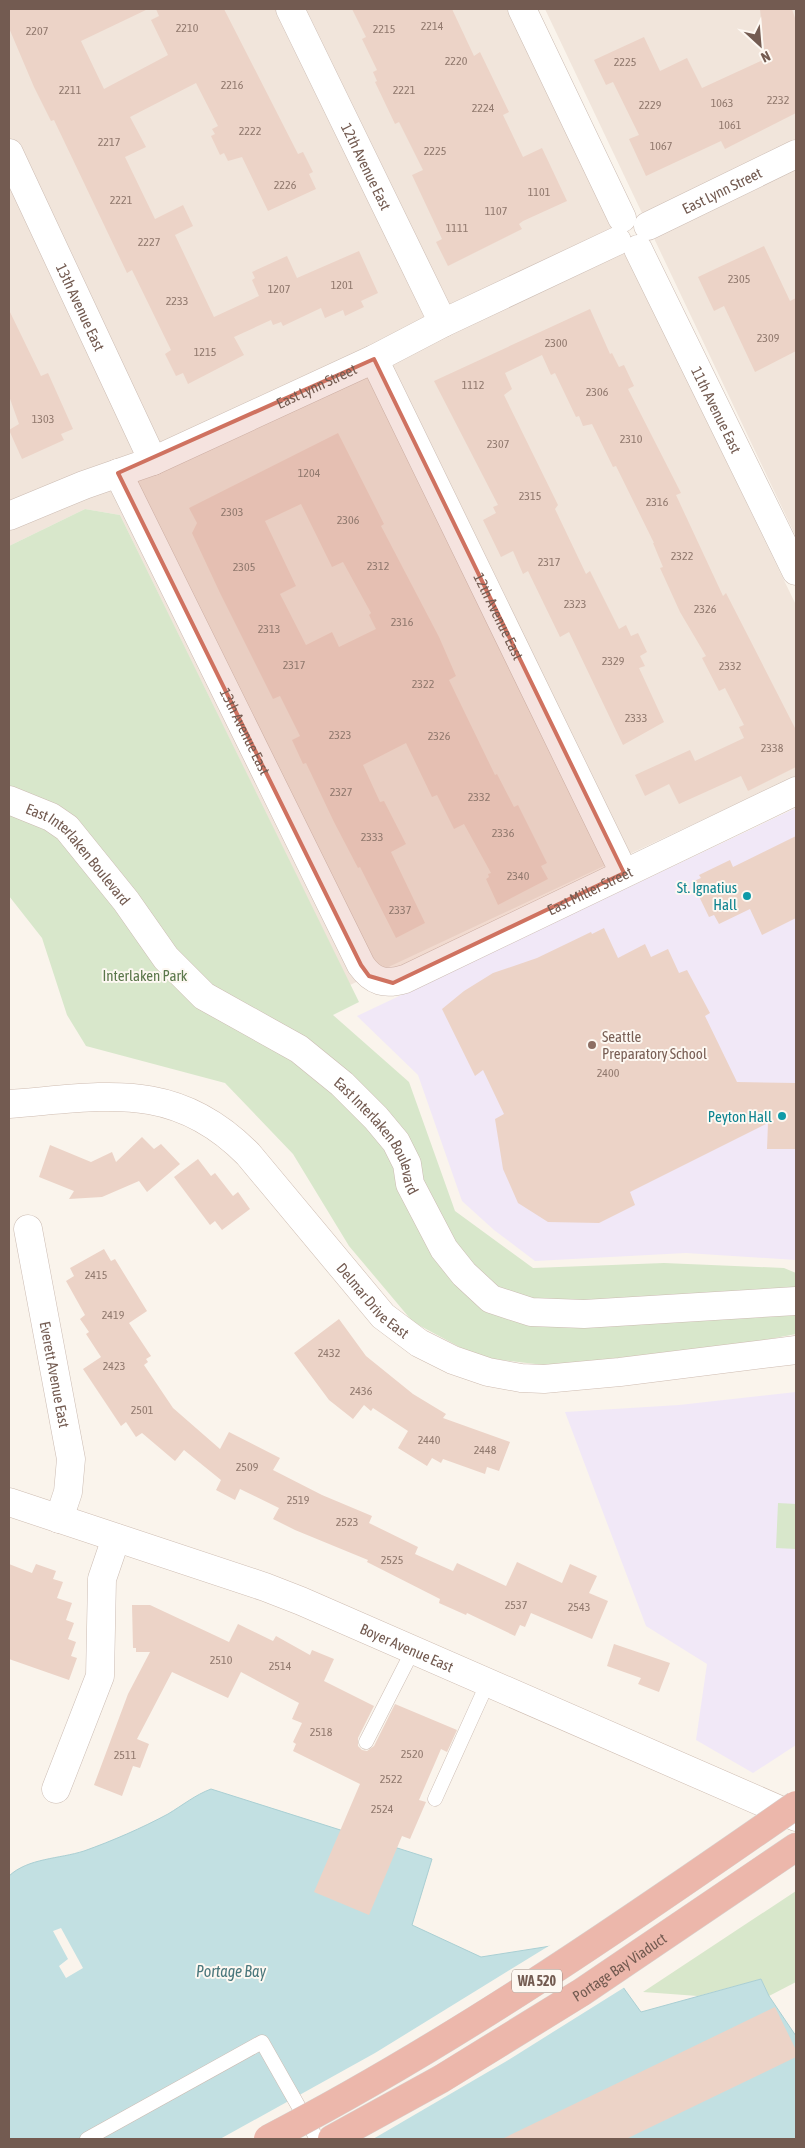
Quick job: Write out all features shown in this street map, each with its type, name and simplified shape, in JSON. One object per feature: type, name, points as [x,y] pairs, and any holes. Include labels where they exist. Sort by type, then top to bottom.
[{"type":"highway","name":"WA 520","points":[[268,2139],[325,2110],[469,2024],[608,1935],[796,1804]]},
{"type":"highway","name":"Portage Bay Viaduct","points":[[332,2139],[441,2079],[582,1992],[796,1847]]},
{"type":"street","name":"12th Avenue East","points":[[290,9],[443,323]]},
{"type":"street","name":"11th Avenue East","points":[[522,9],[796,571]]},
{"type":"street","name":"13th Avenue East","points":[[9,153],[153,461]]},
{"type":"street","name":"East Lynn Street","points":[[9,516],[153,461],[374,359],[443,323],[796,154]]},
{"type":"street","name":"12th Avenue East","points":[[374,359],[624,873]]},
{"type":"street","name":"13th Avenue East","points":[[118,473],[361,965],[369,976],[380,982]]},
{"type":"street","name":"East Miller Street","points":[[380,982],[393,983],[405,979],[796,791]]},
{"type":"street","name":"East Interlaken Boulevard","points":[[9,800],[51,817],[68,828],[126,901],[166,958],[204,996],[299,1049],[342,1084],[376,1118],[396,1142],[407,1164],[410,1184],[444,1249],[464,1274],[491,1299],[531,1312],[584,1314],[796,1301]]},
{"type":"street","name":"Delmar Drive East","points":[[9,1104],[124,1096],[164,1102],[205,1119],[234,1140],[248,1154],[383,1316],[434,1352],[488,1372],[521,1378],[567,1378],[796,1350]]},
{"type":"street","name":"Everett Avenue East","points":[[28,1229],[71,1459],[68,1492],[59,1519]]},
{"type":"street","name":"Boyer Avenue East","points":[[9,1502],[265,1587],[796,1817]]},
{"type":"street","points":[[56,1789],[100,1676],[102,1579],[116,1538]]},
{"type":"lane","points":[[366,1742],[413,1650]]},
{"type":"lane","points":[[435,1799],[488,1682]]},
{"type":"lane","points":[[87,2139],[262,2042],[317,2139]]},
{"type":"highlighted area","points":[[374,359],[624,873],[393,983],[369,976],[361,965],[118,473]]},
{"type":"shaded area","points":[[9,9],[507,9],[796,605],[796,776],[350,985],[120,515],[85,509],[9,546]]},
{"type":"shaded area","points":[[545,9],[796,9],[796,537]]},
{"type":"shaded area","name":"Seattle Preparatory School","points":[[796,808],[796,1260],[686,1253],[535,1261],[494,1230],[462,1201],[418,1075],[357,1016]]},
{"type":"shaded area","points":[[796,1392],[796,1745],[753,1773],[696,1740],[707,1664],[646,1626],[565,1412],[679,1405]]},
{"type":"green space","name":"Interlaken Park","points":[[85,509],[120,515],[359,1002],[333,1015],[409,1082],[455,1211],[533,1268],[664,1263],[784,1268],[796,1273],[796,1334],[718,1349],[552,1366],[478,1357],[413,1322],[349,1246],[293,1154],[225,1083],[86,1046],[67,1015],[42,938],[9,896],[9,546]]},
{"type":"green space","points":[[778,1503],[796,1504],[796,1549],[776,1548]]},
{"type":"green space","points":[[796,1891],[796,1982],[769,1996],[761,1979],[698,1996],[643,1992]]},
{"type":"water","name":"Portage Bay","points":[[211,1789],[432,1859],[412,1925],[481,1957],[589,1940],[641,2012],[761,1979],[769,1996],[796,2036],[796,2139],[9,2139],[9,1876],[34,1862],[84,1851],[127,1834],[168,1814],[194,1797]]},
{"type":"pier","points":[[61,1928],[83,1968],[66,1978],[59,1966],[68,1959],[53,1931]]},
{"type":"pier","points":[[589,1938],[625,1987],[505,2062],[373,2139],[220,2139],[375,2053],[552,1944]]},
{"type":"building","points":[[9,9],[148,9],[81,41],[104,89],[168,55],[151,20],[159,16],[156,9],[224,9],[298,154],[303,152],[313,172],[309,174],[316,189],[268,211],[242,157],[228,161],[224,153],[220,155],[211,136],[215,134],[212,129],[218,126],[196,83],[130,117],[146,147],[125,157],[155,219],[183,205],[193,226],[175,235],[214,317],[259,296],[252,280],[255,278],[252,272],[287,256],[297,278],[359,251],[378,293],[361,301],[364,307],[345,316],[343,310],[325,318],[321,308],[283,326],[281,322],[273,325],[271,320],[234,337],[244,355],[188,384],[183,373],[176,376],[165,354],[171,350],[132,270],[127,273],[54,120],[51,121],[34,87],[9,28]]},
{"type":"building","points":[[352,9],[452,9],[474,56],[480,52],[509,112],[503,115],[523,157],[542,148],[567,201],[523,221],[519,224],[522,229],[448,266],[436,242],[442,239],[412,175],[423,170],[399,122],[395,124],[375,82],[377,81],[373,72],[377,70],[362,39],[366,37]]},
{"type":"building","points":[[760,9],[792,9],[796,21],[796,113],[725,149],[721,141],[646,176],[629,139],[639,135],[613,82],[606,85],[594,60],[644,37],[660,71],[687,58],[702,88],[765,59]]},
{"type":"building","points":[[764,246],[790,301],[796,298],[796,351],[755,372],[724,306],[714,311],[698,277]]},
{"type":"building","points":[[590,309],[610,354],[612,353],[619,367],[624,365],[634,386],[628,389],[681,493],[676,495],[723,596],[726,593],[796,730],[796,767],[748,791],[741,776],[679,804],[669,784],[645,796],[635,775],[690,750],[695,761],[744,738],[739,727],[744,725],[725,688],[719,691],[702,658],[706,656],[680,612],[660,568],[663,567],[654,543],[616,466],[613,467],[592,424],[583,426],[579,416],[576,417],[555,373],[551,375],[542,355],[505,373],[512,389],[504,395],[558,505],[555,509],[586,574],[590,571],[619,629],[626,625],[631,636],[638,633],[647,652],[640,656],[645,666],[639,668],[664,722],[623,745],[569,632],[560,637],[528,571],[523,574],[513,551],[501,557],[483,520],[496,513],[493,507],[498,505],[434,381]]},
{"type":"building","points":[[9,310],[41,376],[48,373],[73,429],[61,434],[64,440],[22,459],[9,430],[19,424],[9,396]]},
{"type":"building","points":[[338,433],[384,524],[381,526],[439,637],[456,676],[449,680],[495,775],[497,774],[514,807],[518,805],[547,863],[541,866],[548,879],[498,905],[486,879],[489,877],[488,874],[491,873],[464,824],[454,829],[437,795],[432,797],[406,743],[363,765],[380,802],[384,801],[406,844],[391,852],[425,923],[396,938],[360,867],[358,868],[334,822],[306,763],[303,764],[292,740],[300,736],[280,696],[273,699],[220,593],[192,533],[197,523],[189,508]],"holes":[[[301,504],[332,567],[343,562],[371,613],[369,615],[376,629],[339,647],[332,632],[306,645],[280,594],[296,586],[265,521]]]},
{"type":"building","name":"St. Ignatius Hall","points":[[796,836],[796,918],[762,935],[750,909],[719,924],[714,915],[709,917],[692,882],[701,878],[699,875],[730,860],[733,867]]},
{"type":"building","points":[[604,928],[618,958],[645,944],[651,957],[668,949],[679,973],[687,970],[710,1013],[705,1016],[737,1082],[796,1083],[796,1149],[767,1149],[768,1123],[630,1192],[635,1205],[599,1223],[548,1222],[518,1203],[503,1169],[495,1119],[504,1114],[483,1070],[475,1076],[442,1009],[464,991],[493,973],[537,958],[591,932],[592,934]]},
{"type":"building","points":[[142,1137],[154,1149],[161,1144],[180,1164],[147,1192],[139,1181],[102,1197],[69,1199],[74,1191],[39,1177],[50,1145],[91,1162],[112,1152],[116,1162]]},
{"type":"building","points":[[198,1159],[211,1176],[215,1173],[233,1196],[238,1192],[250,1209],[222,1230],[215,1221],[210,1225],[174,1177]]},
{"type":"building","points":[[104,1249],[111,1261],[115,1259],[147,1311],[129,1323],[151,1356],[146,1359],[148,1362],[144,1365],[173,1408],[220,1449],[229,1432],[280,1458],[273,1470],[322,1495],[372,1516],[369,1523],[418,1547],[415,1554],[453,1571],[457,1563],[506,1586],[517,1562],[562,1583],[570,1564],[597,1576],[589,1593],[608,1601],[592,1639],[531,1613],[525,1627],[520,1625],[515,1636],[467,1613],[466,1615],[439,1603],[440,1599],[367,1562],[368,1560],[273,1519],[279,1508],[240,1489],[235,1500],[216,1490],[221,1480],[184,1450],[175,1461],[142,1433],[136,1437],[126,1422],[121,1426],[83,1369],[101,1357],[86,1334],[89,1332],[80,1319],[85,1315],[66,1281],[74,1276],[70,1268]]},
{"type":"building","points":[[339,1319],[366,1356],[413,1394],[446,1414],[443,1418],[510,1442],[499,1471],[487,1467],[485,1474],[443,1459],[441,1463],[432,1458],[427,1466],[398,1448],[408,1431],[373,1408],[371,1411],[364,1405],[353,1419],[329,1400],[294,1353]]},
{"type":"building","points":[[9,1564],[32,1573],[36,1564],[56,1571],[53,1579],[63,1582],[57,1598],[72,1603],[66,1620],[74,1623],[68,1639],[76,1642],[71,1656],[77,1658],[69,1680],[9,1659]]},
{"type":"building","points":[[132,1605],[150,1605],[229,1642],[238,1624],[273,1641],[276,1636],[310,1655],[312,1650],[334,1659],[324,1681],[374,1706],[358,1738],[358,1746],[362,1750],[367,1751],[374,1746],[395,1704],[457,1730],[447,1752],[441,1749],[419,1800],[426,1802],[410,1839],[402,1836],[369,1915],[314,1892],[360,1784],[293,1751],[296,1744],[293,1742],[302,1723],[292,1719],[299,1703],[241,1672],[228,1698],[172,1672],[137,1739],[149,1744],[140,1768],[133,1766],[122,1796],[94,1785],[128,1694],[150,1652],[136,1652],[136,1648],[133,1648]]},
{"type":"building","points":[[614,1644],[670,1663],[659,1692],[638,1684],[641,1678],[607,1666]]},
{"type":"building","points":[[775,2007],[796,2050],[796,2057],[626,2139],[502,2139]]},
{"type":"place","name":"St. Ignatius Hall","points":[[747,896]]},
{"type":"place","name":"Seattle Preparatory School","points":[[592,1045]]},
{"type":"place","name":"Peyton Hall","points":[[782,1116]]}]
